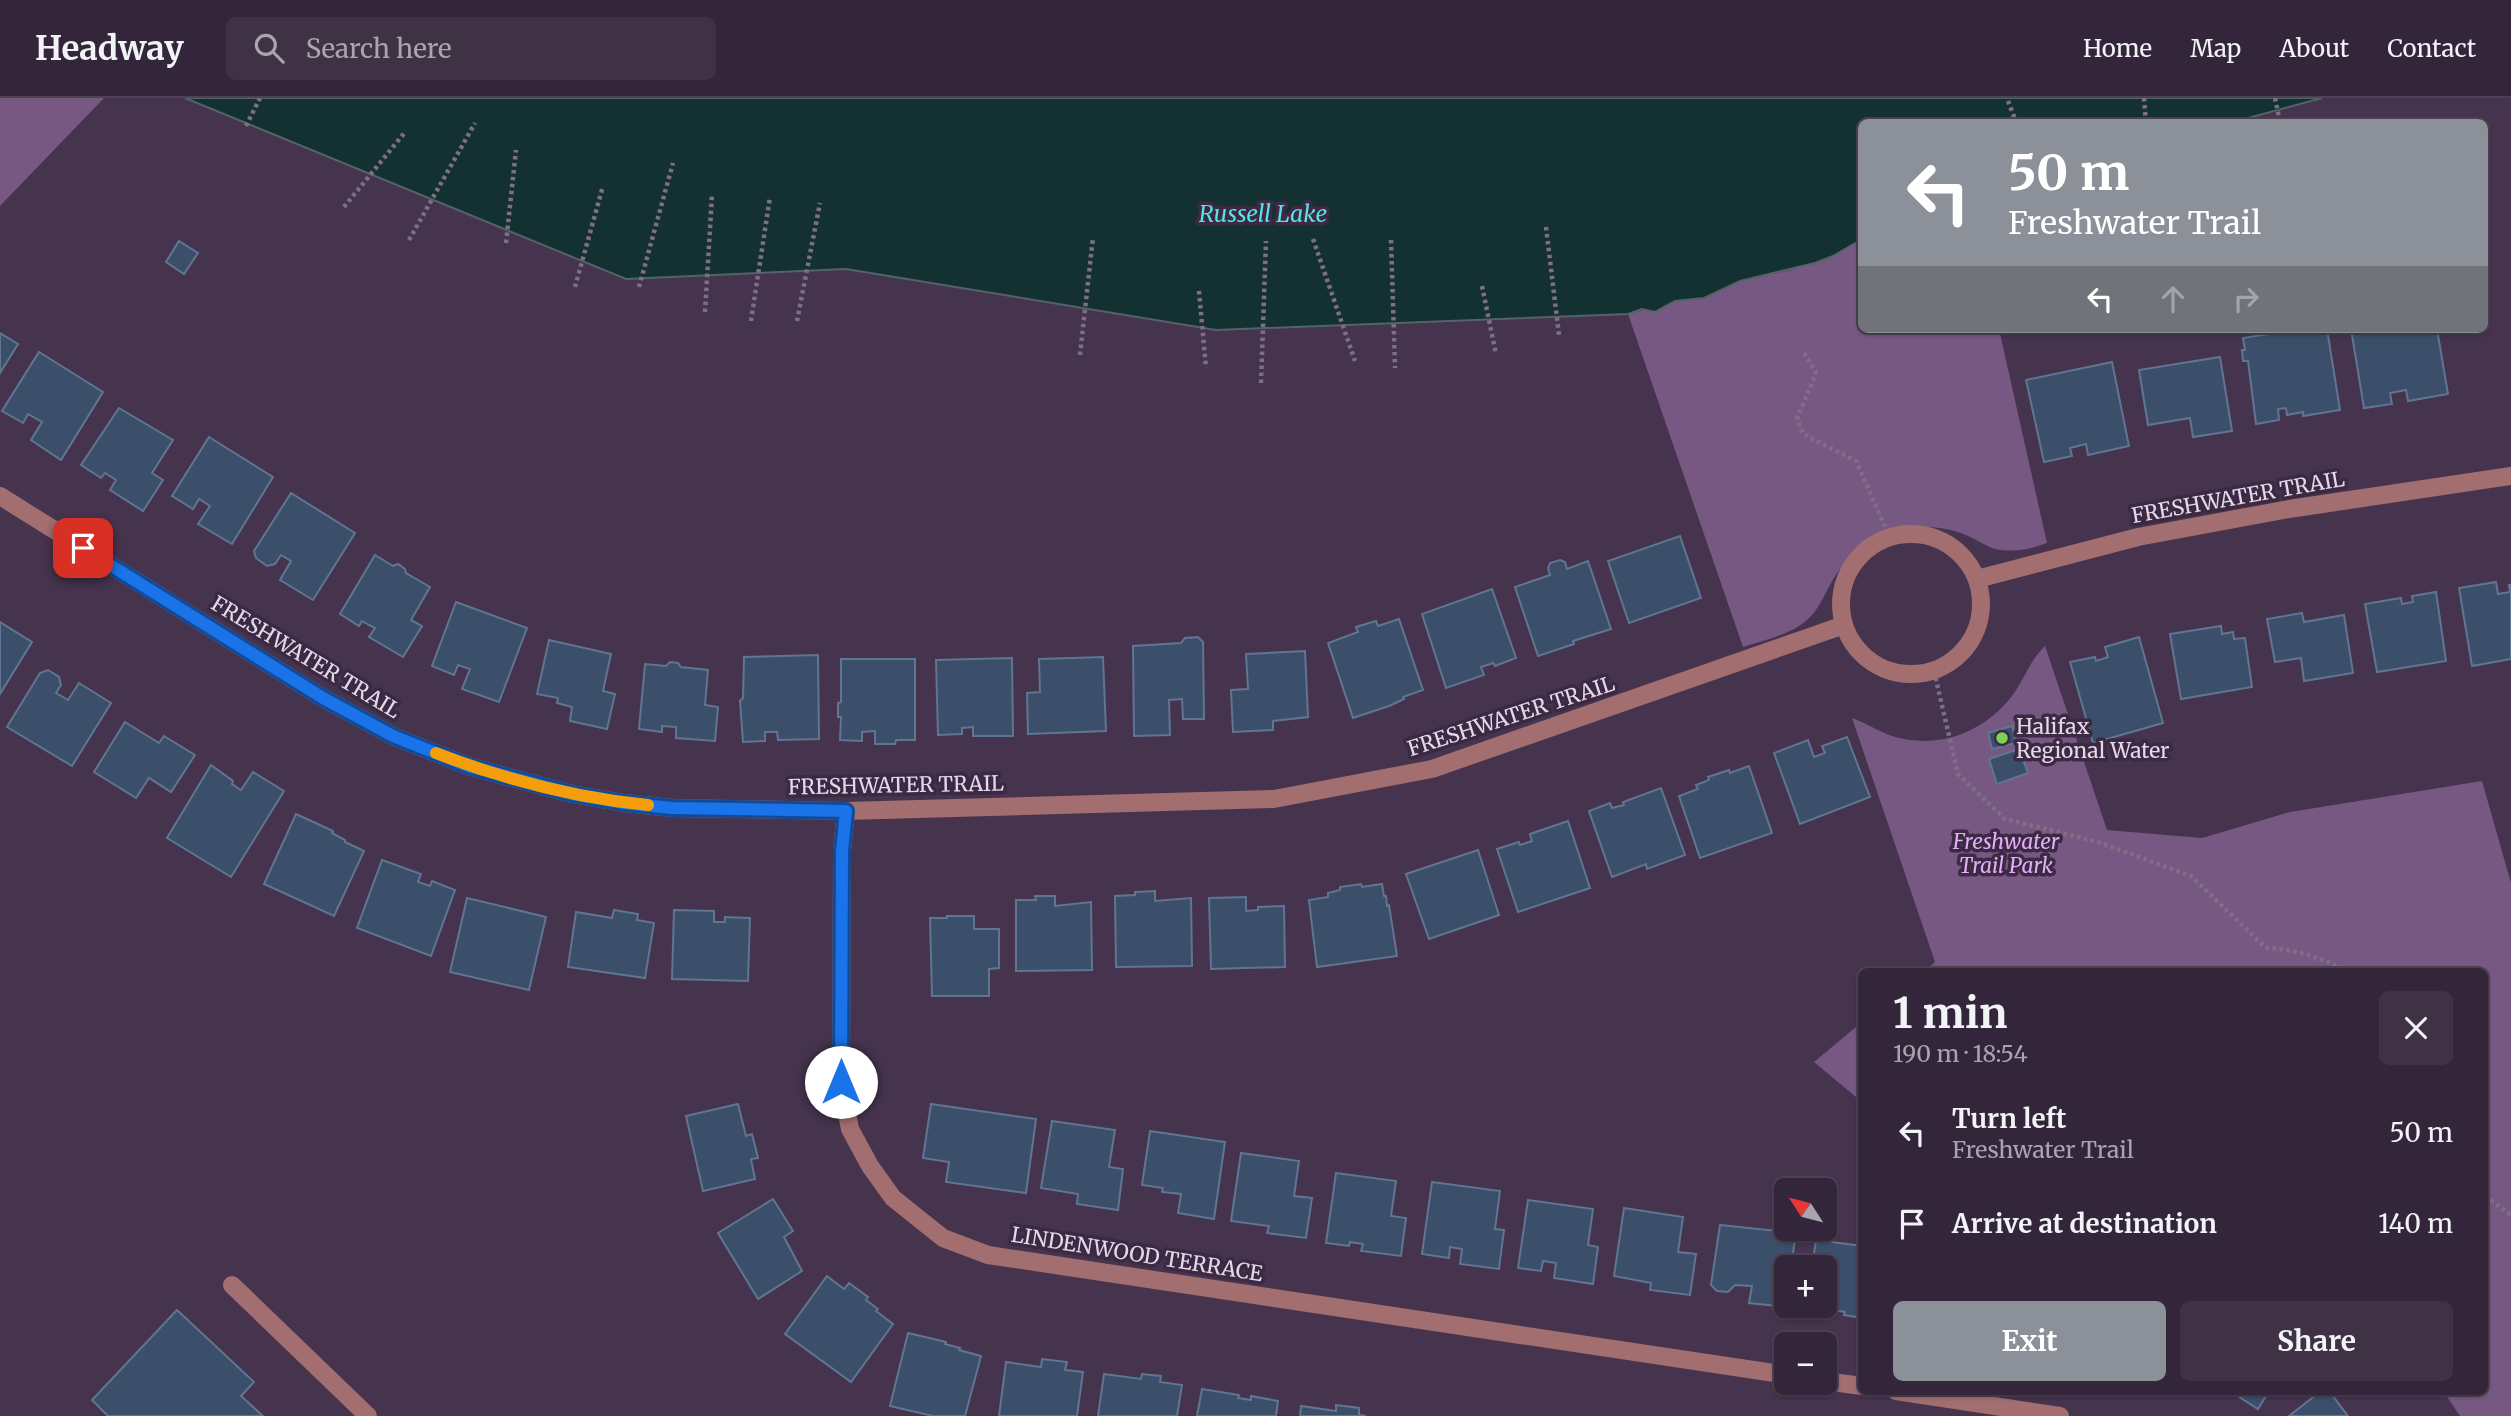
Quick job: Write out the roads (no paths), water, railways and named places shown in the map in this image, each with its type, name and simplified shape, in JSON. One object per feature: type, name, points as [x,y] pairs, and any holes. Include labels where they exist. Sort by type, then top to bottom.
[{"type":"street","name":"FRESHWATER TRAIL","points":[[1978,579],[2138,537],[2289,509],[2511,477]]},
{"type":"street","name":"FRESHWATER TRAIL","points":[[0,496],[323,698],[393,736],[468,766],[572,794],[672,808],[846,811],[1274,799],[1432,769],[1844,625]]},
{"type":"street","points":[[1900,534],[1925,535],[1947,543],[1965,559],[1978,579],[1982,602],[1979,624],[1969,644],[1954,660],[1934,671],[1912,674],[1889,671],[1870,661],[1854,645],[1844,625],[1841,601],[1846,578],[1859,557],[1878,542],[1900,534]]},
{"type":"street","name":"LINDENWOOD TERRACE","points":[[846,811],[842,851],[841,1082],[850,1129],[870,1166],[893,1198],[943,1238],[988,1255],[1774,1373]]},
{"type":"street","points":[[232,1285],[368,1416]]},
{"type":"street","points":[[1837,1383],[1858,1385]]},
{"type":"street","points":[[1922,1395],[2060,1416]]},
{"type":"water","name":"Russell Lake","points":[[185,98],[2322,98],[2244,119],[1858,119],[1858,241],[1815,263],[1740,281],[1704,298],[1675,301],[1655,312],[1642,309],[1628,314],[1216,330],[846,269],[626,279]]},
{"type":"place","name":"Halifax Regional Water","points":[[2002,738]]},
{"type":"park label","name":"Freshwater Trail Park","points":[[2006,853]]}]
